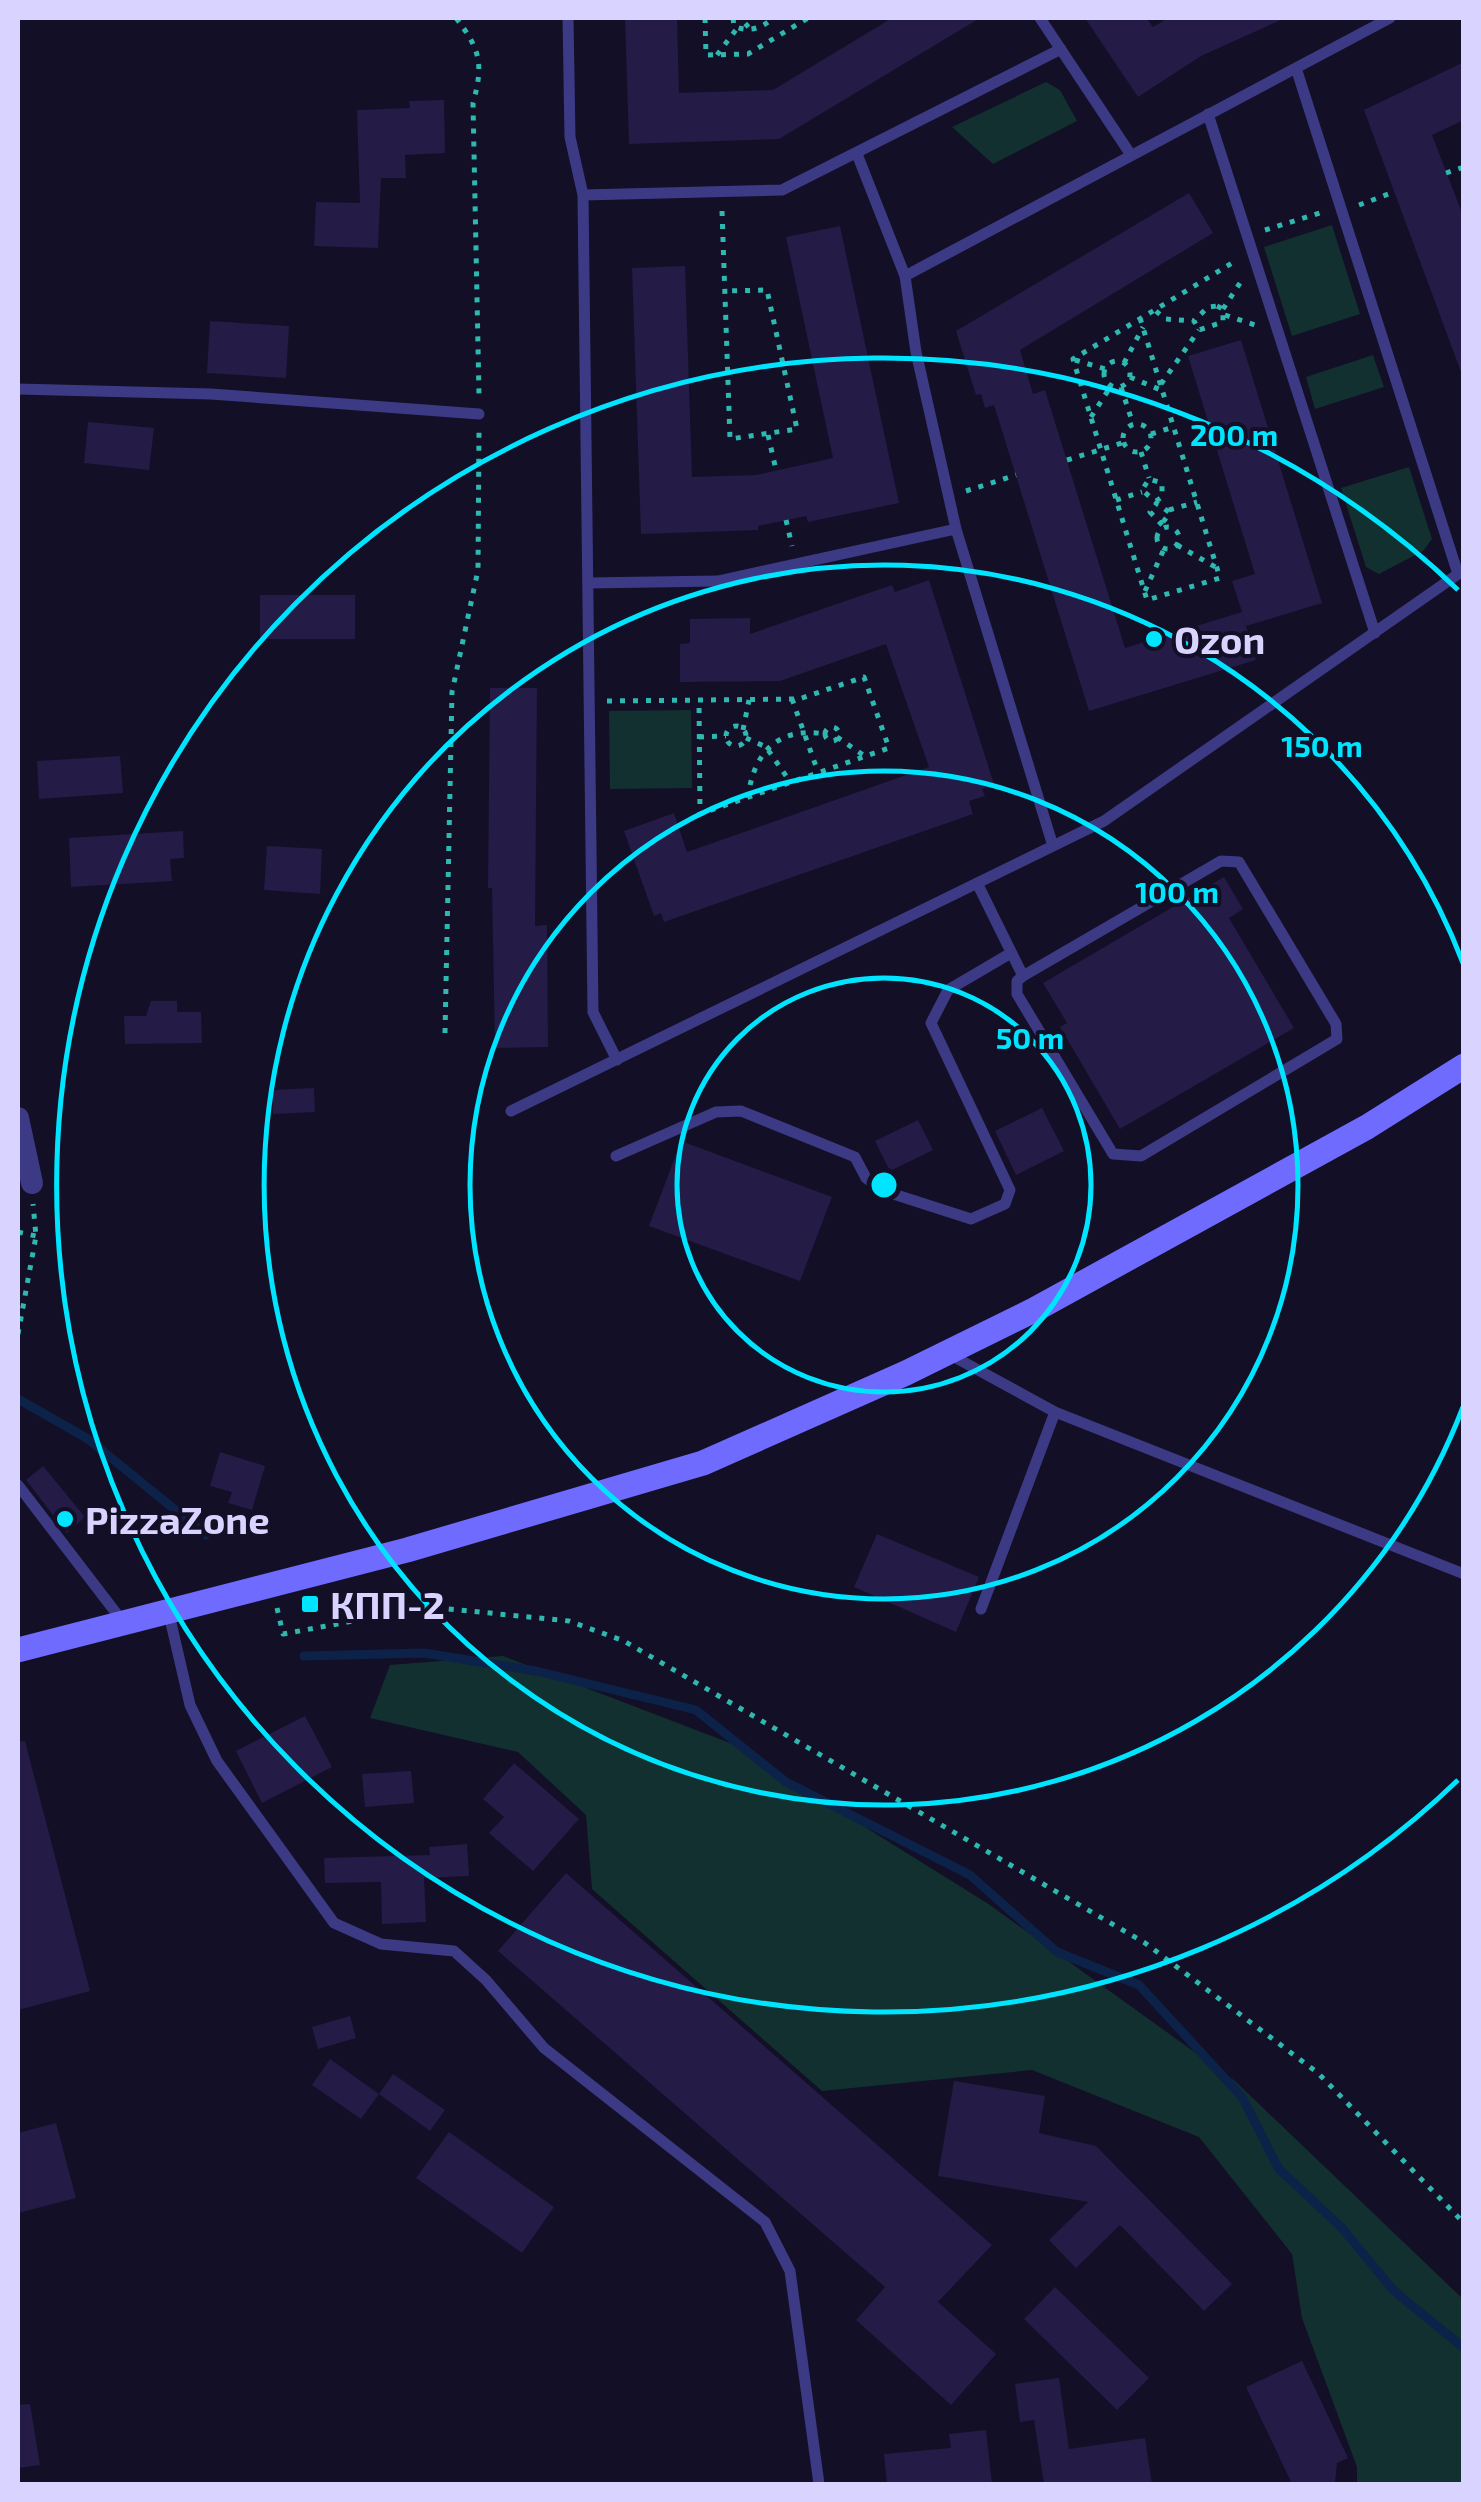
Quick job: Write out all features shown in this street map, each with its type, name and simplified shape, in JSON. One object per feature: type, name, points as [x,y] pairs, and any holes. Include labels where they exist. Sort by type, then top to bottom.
[{"type":"street","points":[[18,1650],[407,1550],[703,1463],[947,1353],[1367,1127],[1464,1066]]},
{"type":"street","points":[[18,1118],[32,1183]]},
{"type":"lane","points":[[568,18],[570,136],[583,195],[594,1012],[617,1060]]},
{"type":"lane","points":[[1040,18],[1131,156]]},
{"type":"lane","points":[[905,276],[1390,18]]},
{"type":"lane","points":[[583,195],[782,190],[1061,49]]},
{"type":"lane","points":[[511,1111],[1104,821],[1461,572],[1296,68]]},
{"type":"lane","points":[[1208,114],[1375,634]]},
{"type":"lane","points":[[857,154],[905,276],[916,352],[956,529],[1053,846]]},
{"type":"lane","points":[[18,389],[211,394],[479,414]]},
{"type":"lane","points":[[588,583],[718,581],[956,529]]},
{"type":"lane","points":[[1230,860],[1245,868],[1336,1024],[1337,1040],[1140,1156],[1113,1154],[1017,994],[1017,981],[1022,976],[1221,861],[1230,860]]},
{"type":"lane","points":[[977,884],[1022,976]]},
{"type":"lane","points":[[616,1156],[716,1112],[740,1111],[854,1157],[866,1178],[881,1190],[964,1218],[981,1216],[1005,1204],[1010,1190],[931,1023],[948,990],[1011,953]]},
{"type":"lane","points":[[947,1353],[1055,1412],[1464,1574]]},
{"type":"lane","points":[[982,1608],[1055,1412]]},
{"type":"lane","points":[[18,1485],[123,1622]]},
{"type":"lane","points":[[168,1610],[190,1705],[217,1760],[334,1923],[381,1944],[454,1951],[486,1980],[544,2048],[765,2222],[790,2271],[820,2484]]},
{"type":"path","points":[[444,1033],[452,692],[478,570],[473,103],[482,73],[480,49],[456,18]]},
{"type":"path","points":[[704,18],[706,55],[748,54],[808,18]]},
{"type":"path","points":[[732,18],[740,28],[756,29],[773,18]]},
{"type":"path","points":[[717,55],[740,28],[755,18]]},
{"type":"path","points":[[1446,173],[1464,166]]},
{"type":"path","points":[[1248,236],[1394,192]]},
{"type":"path","points":[[722,193],[725,291],[730,438],[797,430],[767,290],[725,291]]},
{"type":"path","points":[[1073,360],[1252,251]]},
{"type":"path","points":[[1162,387],[1199,330],[1215,327],[1236,295],[1244,273]]},
{"type":"path","points":[[1156,310],[1164,319],[1194,321],[1208,308],[1262,328]]},
{"type":"path","points":[[1073,360],[1147,600],[1220,578],[1140,318]]},
{"type":"path","points":[[1194,321],[1199,330]]},
{"type":"path","points":[[1130,378],[1124,363],[1143,327]]},
{"type":"path","points":[[1073,360],[1105,369]]},
{"type":"path","points":[[1121,387],[1111,386],[1104,378],[1105,369],[1113,362],[1124,363]]},
{"type":"path","points":[[1130,378],[1162,387]]},
{"type":"path","points":[[1121,387],[1130,378]]},
{"type":"path","points":[[1091,417],[1111,386]]},
{"type":"path","points":[[1121,387],[1132,424]]},
{"type":"path","points":[[1132,424],[1147,427],[1151,434],[1148,448],[1141,452],[1127,449],[1123,443],[1122,434],[1132,424]]},
{"type":"path","points":[[1151,434],[1174,427]]},
{"type":"path","points":[[768,436],[776,470]]},
{"type":"path","points":[[1067,460],[1123,443]]},
{"type":"path","points":[[1141,452],[1150,479]]},
{"type":"path","points":[[949,496],[1016,476]]},
{"type":"path","points":[[1116,500],[1142,492],[1150,479]]},
{"type":"path","points":[[1150,479],[1162,483],[1162,497],[1150,512],[1152,518],[1177,531],[1177,544]]},
{"type":"path","points":[[1142,492],[1169,510],[1197,502]]},
{"type":"path","points":[[1164,549],[1156,538],[1169,510]]},
{"type":"path","points":[[786,520],[796,564]]},
{"type":"path","points":[[1177,544],[1217,568]]},
{"type":"path","points":[[1144,591],[1164,549],[1177,544]]},
{"type":"path","points":[[589,701],[792,699],[864,677],[889,748],[700,814],[699,700]]},
{"type":"path","points":[[792,699],[818,773]]},
{"type":"path","points":[[749,700],[743,730],[746,738],[766,747],[791,783]]},
{"type":"path","points":[[726,736],[730,728],[743,730]]},
{"type":"path","points":[[748,798],[751,770],[766,747],[803,731],[826,734],[829,740],[836,738],[866,757]]},
{"type":"path","points":[[699,736],[726,736],[736,746],[746,738]]},
{"type":"path","points":[[18,1334],[36,1236],[32,1183]]},
{"type":"path","points":[[18,1232],[36,1236]]},
{"type":"path","points":[[271,1584],[283,1634],[429,1607],[569,1622],[624,1641],[1145,1943],[1318,2073],[1464,2222]]},
{"type":"green space","points":[[1046,82],[1060,90],[1077,121],[993,164],[952,127]]},
{"type":"green space","points":[[1332,225],[1360,314],[1292,336],[1264,247]]},
{"type":"green space","points":[[1373,355],[1384,387],[1315,409],[1306,377]]},
{"type":"green space","points":[[1409,467],[1432,539],[1423,551],[1379,574],[1366,567],[1341,488]]},
{"type":"green space","points":[[691,710],[692,788],[610,789],[609,711]]},
{"type":"green space","points":[[503,1656],[730,1743],[987,1903],[1235,2081],[1463,2299],[1463,2484],[1357,2484],[1357,2467],[1302,2318],[1292,2254],[1199,2137],[1032,2070],[822,2091],[592,1889],[586,1815],[518,1752],[370,1718],[390,1665]]},
{"type":"building","points":[[625,18],[677,18],[679,93],[773,90],[892,18],[980,18],[779,139],[629,144]]},
{"type":"building","points":[[1085,18],[1146,18],[1153,27],[1168,18],[1285,18],[1201,56],[1138,97]]},
{"type":"building","points":[[1464,62],[1464,120],[1432,135],[1464,218],[1461,372],[1364,110]]},
{"type":"building","points":[[444,100],[445,153],[405,155],[406,178],[381,178],[378,248],[314,246],[316,202],[360,203],[357,110],[410,108],[409,101]]},
{"type":"building","points":[[1189,193],[1213,233],[1020,350],[1033,394],[1045,390],[1125,648],[1242,612],[1232,581],[1255,574],[1188,356],[1241,340],[1322,603],[1246,626],[1242,613],[1256,660],[1089,711],[994,405],[985,408],[981,394],[976,395],[956,331]]},
{"type":"building","points":[[840,226],[899,503],[808,522],[806,516],[758,526],[758,530],[641,534],[632,268],[685,266],[692,477],[756,475],[833,458],[786,237]]},
{"type":"building","points":[[210,321],[289,326],[286,378],[207,373]]},
{"type":"building","points":[[88,422],[154,428],[149,470],[84,463]]},
{"type":"building","points":[[929,580],[994,784],[982,789],[985,796],[969,801],[973,814],[664,922],[661,913],[654,916],[624,831],[674,813],[687,852],[929,767],[886,644],[780,681],[680,682],[680,644],[690,643],[690,619],[750,618],[750,634],[892,585],[895,592]]},
{"type":"building","points":[[260,595],[355,595],[355,639],[260,639]]},
{"type":"building","points":[[490,688],[537,688],[535,926],[547,925],[548,1047],[495,1048],[492,888],[488,888]]},
{"type":"building","points":[[120,756],[123,793],[39,799],[37,761]]},
{"type":"building","points":[[183,831],[184,858],[170,859],[172,881],[71,887],[69,838]]},
{"type":"building","points":[[267,846],[322,849],[320,894],[264,890]]},
{"type":"building","points":[[1224,877],[1243,909],[1229,918],[1294,1028],[1120,1129],[1060,1027],[1067,1023],[1043,983]]},
{"type":"building","points":[[151,1001],[177,1001],[177,1012],[201,1012],[202,1043],[125,1044],[124,1016],[146,1016]]},
{"type":"building","points":[[314,1088],[315,1112],[273,1114],[272,1090]]},
{"type":"building","points":[[1042,1108],[1064,1151],[1016,1175],[995,1131]]},
{"type":"building","points":[[918,1120],[933,1150],[890,1171],[875,1141]]},
{"type":"building","points":[[681,1141],[832,1197],[800,1281],[649,1226]]},
{"type":"building","points":[[220,1452],[265,1466],[252,1510],[228,1503],[232,1492],[210,1486]]},
{"type":"building","points":[[43,1466],[85,1517],[67,1533],[26,1480]]},
{"type":"building","points":[[877,1534],[979,1577],[956,1632],[854,1587]]},
{"type":"building","points":[[305,1716],[332,1767],[262,1803],[236,1751]]},
{"type":"building","points":[[25,1741],[90,1991],[18,2010],[18,1742]]},
{"type":"building","points":[[514,1763],[579,1819],[533,1871],[489,1833],[504,1817],[483,1799]]},
{"type":"building","points":[[411,1771],[414,1803],[365,1807],[362,1774]]},
{"type":"building","points":[[467,1844],[469,1876],[424,1878],[426,1922],[382,1924],[381,1882],[325,1883],[324,1858],[430,1855],[429,1847]]},
{"type":"building","points":[[566,1873],[992,2245],[938,2302],[996,2354],[951,2405],[856,2320],[885,2287],[498,1951]]},
{"type":"building","points":[[350,2016],[356,2038],[318,2049],[312,2027]]},
{"type":"building","points":[[330,2059],[379,2094],[361,2119],[312,2085]]},
{"type":"building","points":[[393,2074],[445,2110],[430,2131],[379,2094]]},
{"type":"building","points":[[954,2081],[1045,2096],[1039,2133],[1096,2146],[1232,2284],[1204,2311],[1120,2225],[1076,2268],[1049,2240],[1088,2202],[938,2176]]},
{"type":"building","points":[[56,2123],[76,2198],[18,2213],[18,2133]]},
{"type":"building","points":[[449,2132],[554,2207],[522,2253],[416,2178]]},
{"type":"building","points":[[1055,2287],[1149,2378],[1117,2410],[1024,2319]]},
{"type":"building","points":[[1302,2361],[1348,2458],[1337,2463],[1335,2484],[1292,2484],[1246,2387]]},
{"type":"building","points":[[1059,2378],[1069,2449],[1145,2438],[1152,2484],[1044,2484],[1034,2420],[1020,2422],[1015,2384]]},
{"type":"building","points":[[30,2404],[40,2465],[18,2468],[18,2405]]},
{"type":"building","points":[[986,2430],[992,2484],[887,2484],[884,2454],[951,2448],[949,2434]]},
{"type":"waterway","points":[[18,1399],[88,1439],[206,1535]]},
{"type":"waterway","points":[[304,1656],[424,1653],[536,1671],[696,1710],[786,1782],[970,1875],[1057,1952],[1139,1985],[1242,2097],[1279,2169],[1342,2228],[1394,2291],[1464,2348]]},
{"type":"place","name":"Ozon","points":[[1154,639]]},
{"type":"place","name":"PizzaZone","points":[[65,1519]]},
{"type":"place","name":"КПП-2","points":[[310,1604]]}]
